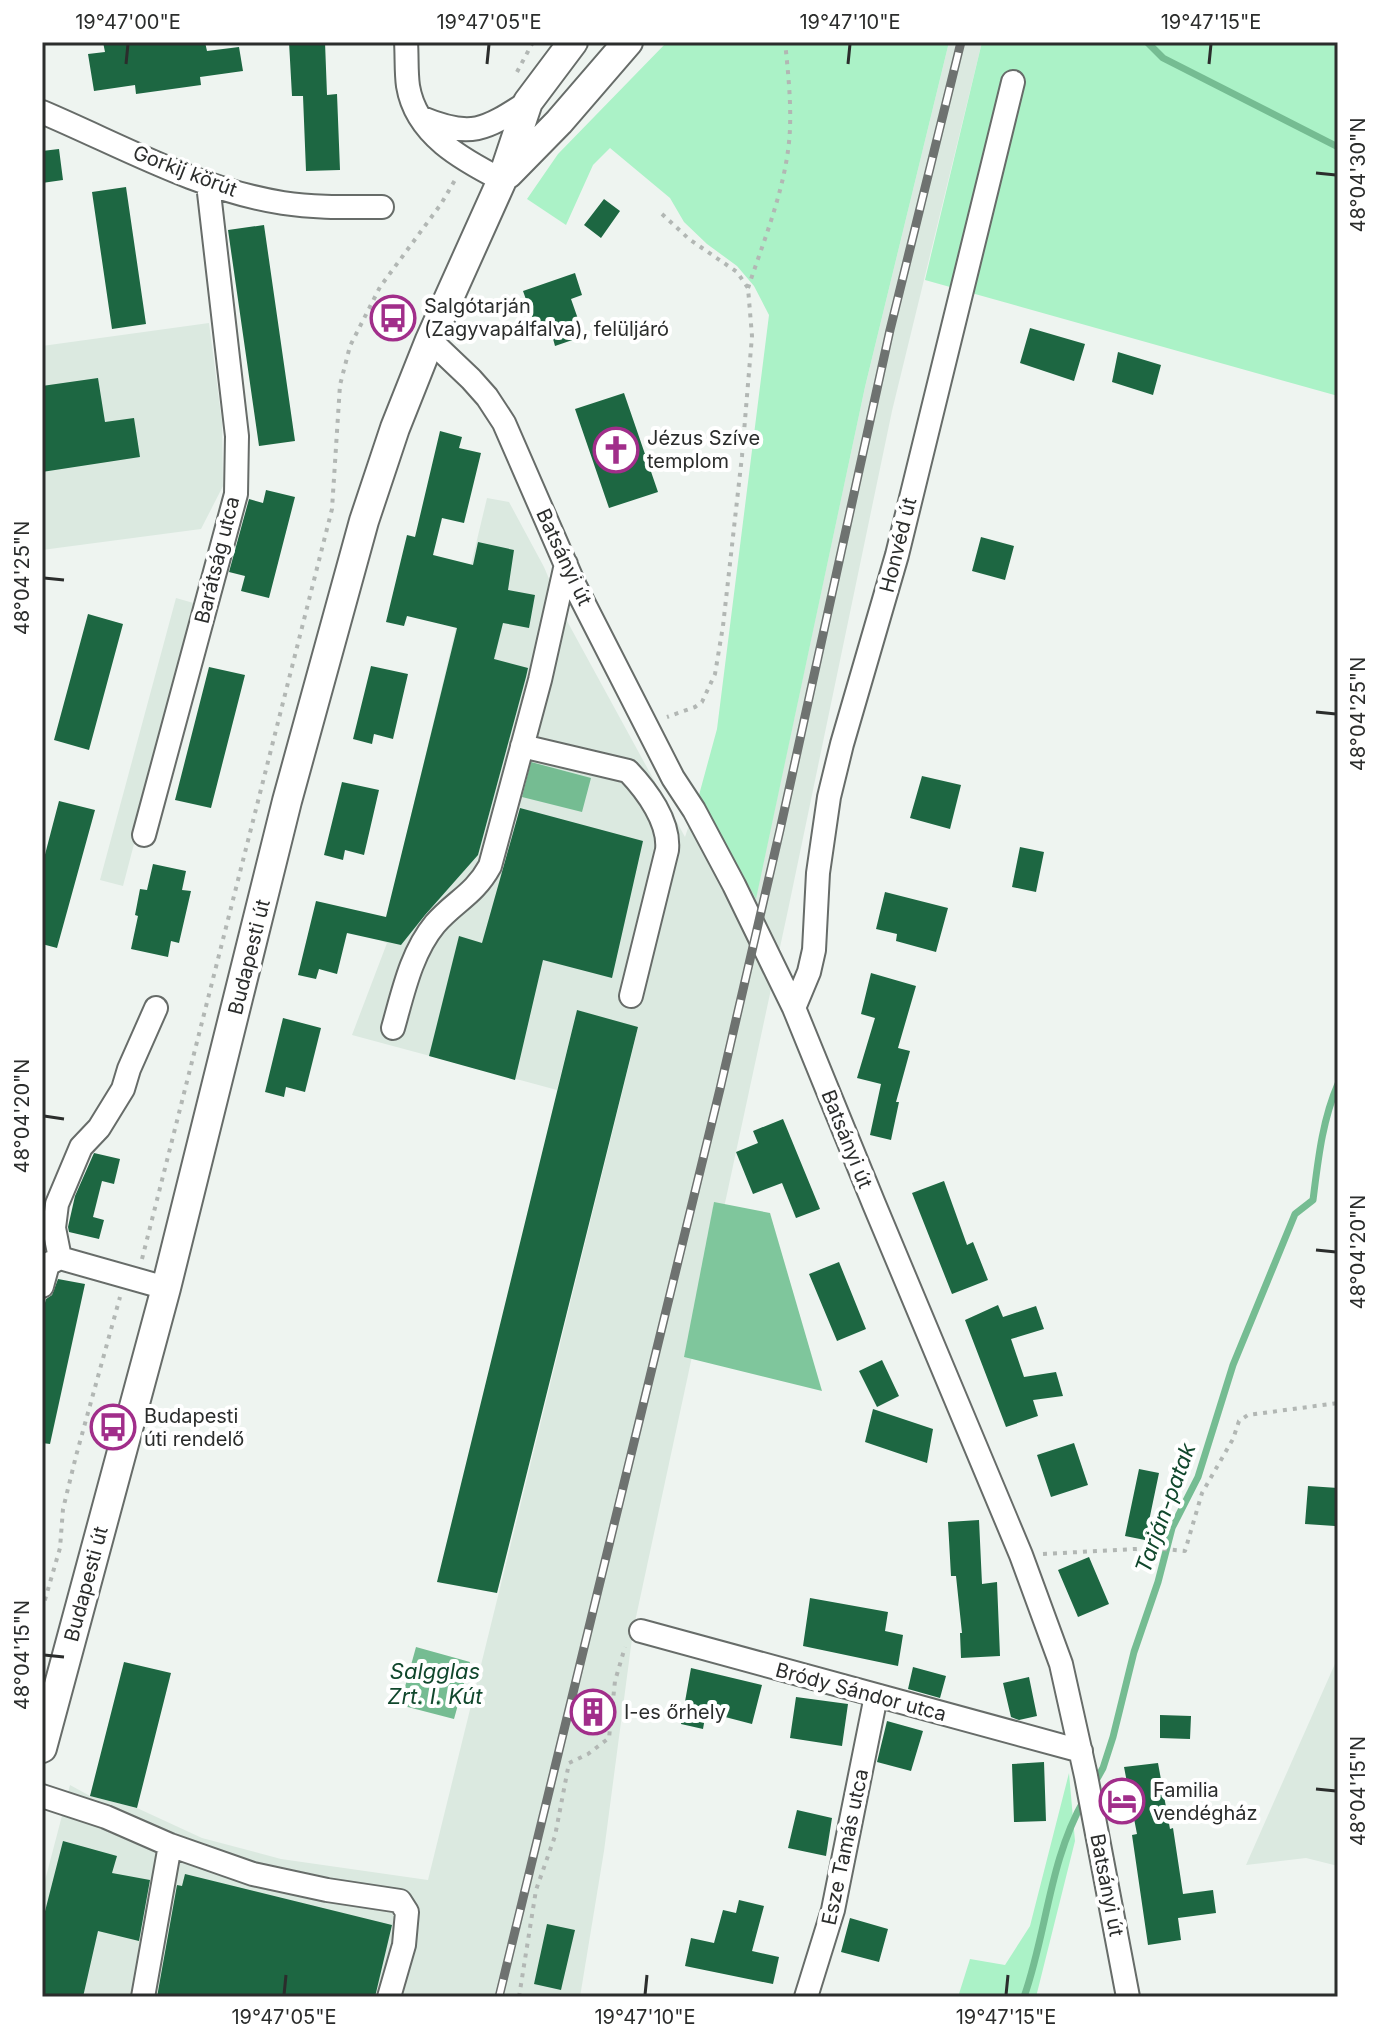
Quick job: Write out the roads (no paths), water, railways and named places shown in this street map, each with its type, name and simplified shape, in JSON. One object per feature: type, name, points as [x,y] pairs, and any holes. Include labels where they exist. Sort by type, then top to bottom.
[{"type":"main road","name":"Budapesti út","points":[[42,1748],[166,1288],[326,653],[368,507],[430,340],[502,180],[528,102],[573,42]]},
{"type":"main road","points":[[502,180],[559,122],[628,42]]},
{"type":"street","points":[[406,42],[408,88],[421,118],[451,153],[502,180]]},
{"type":"street","name":"Honvéd út","points":[[794,1008],[809,972],[814,950],[818,873],[829,797],[897,555],[1013,82]]},
{"type":"street","name":"Budapesti út","points":[[421,118],[444,127],[489,127],[528,102]]},
{"type":"street","name":"Gorkij körút","points":[[42,112],[208,184],[285,203],[382,207]]},
{"type":"street","name":"Barátság utca","points":[[144,835],[236,494],[237,436],[208,184]]},
{"type":"street","name":"Batsányi út","points":[[430,340],[471,379],[504,423],[566,564],[645,723],[734,885],[794,1008],[1021,1555],[1061,1664],[1081,1751],[1128,1997]]},
{"type":"street","points":[[393,1028],[420,947],[436,923],[480,884],[490,866],[540,680],[566,564]]},
{"type":"street","points":[[522,746],[628,771],[667,831],[667,850],[631,996]]},
{"type":"street","points":[[60,1258],[54,1228],[57,1204],[81,1147],[99,1128],[123,1089],[156,1008]]},
{"type":"street","points":[[42,1286],[48,1264],[60,1258],[166,1288]]},
{"type":"street","name":"Bródy Sándor utca","points":[[641,1631],[1081,1751]]},
{"type":"street","name":"Esze Tamás utca","points":[[806,1997],[833,1910],[876,1696]]},
{"type":"street","points":[[42,1796],[106,1817],[170,1845],[253,1874],[400,1901],[407,1912],[404,1945],[389,1997]]},
{"type":"street","points":[[143,1997],[170,1845]]},
{"type":"water","points":[[531,762],[591,778],[582,812],[522,797]]},
{"type":"water","name":"Salgglas Zrt. I. Kút","points":[[416,1647],[470,1662],[454,1719],[400,1705]]},
{"type":"waterway","points":[[1147,42],[1163,58],[1338,147]]},
{"type":"waterway","name":"Tarján-patak","points":[[1093,1786],[1103,1768],[1113,1737],[1134,1652],[1158,1582],[1172,1528],[1198,1477],[1233,1365],[1295,1214],[1313,1200],[1324,1127],[1338,1084]]},
{"type":"waterway","name":"Tarján-patak","points":[[1024,1997],[1063,1847],[1084,1800]]},
{"type":"railway","points":[[499,1997],[720,1089],[890,330],[961,42]]},
{"type":"place","name":"Salgótarján (Zagyvapálfalva), felüljáró","points":[[393,318]]},
{"type":"place","name":"Jézus Szíve templom","points":[[616,450]]},
{"type":"place","name":"Budapesti úti rendelő","points":[[113,1427]]},
{"type":"place","name":"I-es őrhely","points":[[593,1712]]},
{"type":"place","name":"Familia vendégház","points":[[1122,1801]]}]
